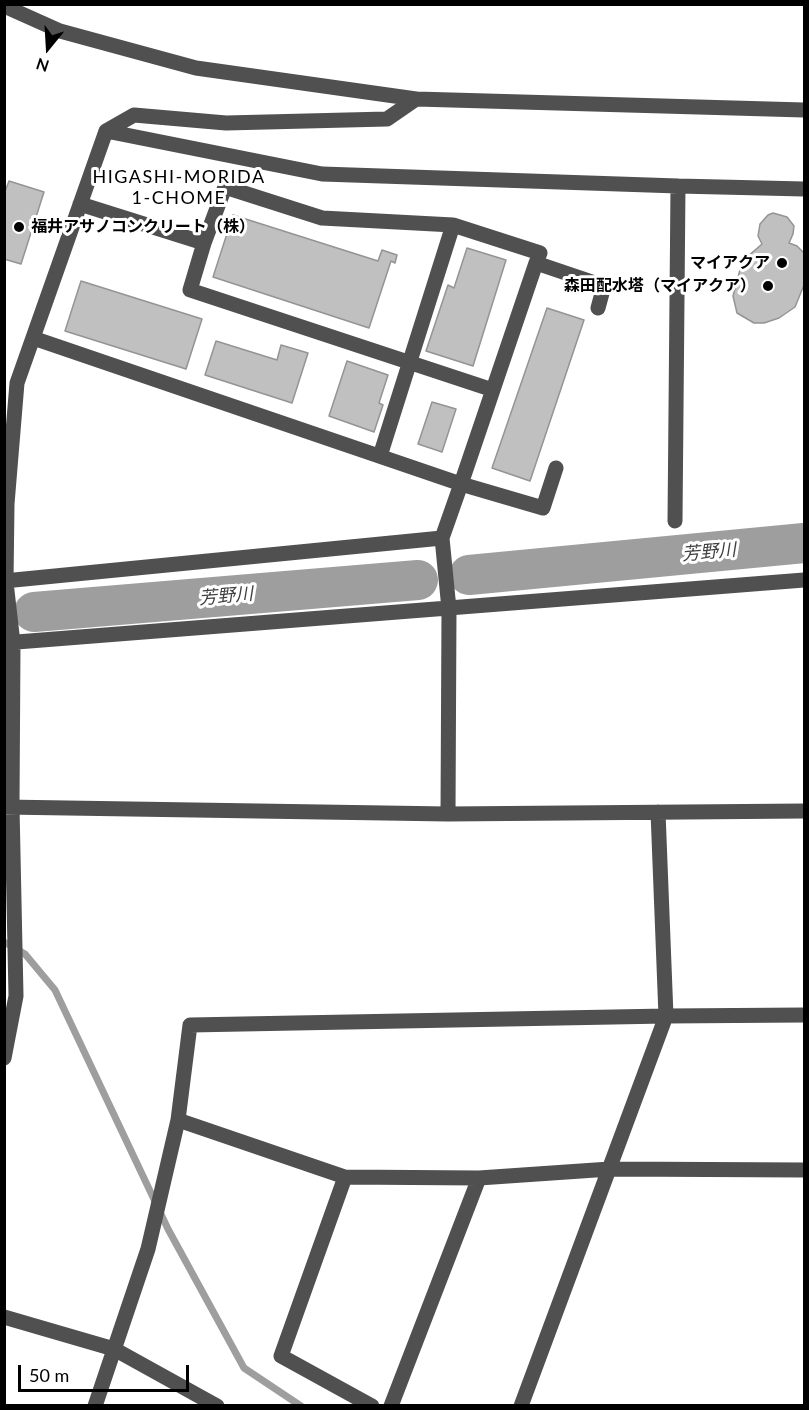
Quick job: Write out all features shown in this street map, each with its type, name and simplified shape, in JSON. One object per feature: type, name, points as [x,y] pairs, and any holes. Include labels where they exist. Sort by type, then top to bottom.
[{"type":"street","points":[[4,6],[60,31],[196,68],[416,99],[804,110]]},
{"type":"street","points":[[4,1058],[16,996],[8,807],[9,643],[5,581],[11,381],[33,338],[106,131],[134,115],[226,123],[387,119],[416,99]]},
{"type":"street","points":[[106,131],[322,174],[804,189]]},
{"type":"street","points":[[675,521],[678,186]]},
{"type":"street","points":[[448,814],[449,609],[442,538],[461,484],[493,390],[536,263],[540,253],[453,225],[322,218],[225,187],[204,243],[190,290],[493,390]]},
{"type":"street","points":[[80,204],[204,243]]},
{"type":"street","points":[[380,456],[453,225]]},
{"type":"street","points":[[536,263],[604,286],[598,308]]},
{"type":"street","points":[[33,338],[461,484],[543,508],[556,468]]},
{"type":"street","points":[[5,581],[442,538]]},
{"type":"street","points":[[9,643],[804,580]]},
{"type":"street","points":[[8,807],[448,814],[804,811]]},
{"type":"street","points":[[521,1406],[666,1016],[658,812]]},
{"type":"street","points":[[95,1406],[148,1249],[178,1120],[190,1025],[666,1016],[804,1016]]},
{"type":"street","points":[[178,1120],[345,1177],[478,1178],[610,1169],[804,1170]]},
{"type":"street","points":[[345,1177],[281,1356],[372,1406]]},
{"type":"street","points":[[390,1406],[478,1178]]},
{"type":"street","points":[[4,1317],[114,1349],[217,1406]]},
{"type":"building","name":"福井アサノコンクリート（株）","points":[[9,181],[44,192],[21,264],[4,259],[4,194]]},
{"type":"building","points":[[773,213],[787,217],[794,226],[789,243],[797,246],[804,253],[804,285],[795,307],[779,318],[764,323],[754,323],[737,313],[733,296],[741,266],[747,257],[762,244],[758,236],[760,224]]},
{"type":"building","points":[[233,215],[378,261],[382,250],[397,255],[395,263],[391,261],[369,328],[213,277]]},
{"type":"building","points":[[467,248],[506,260],[473,366],[426,351],[448,285],[454,288]]},
{"type":"building","points":[[81,281],[202,319],[186,369],[65,331]]},
{"type":"building","points":[[547,308],[584,320],[530,481],[492,468]]},
{"type":"building","points":[[216,341],[277,360],[281,345],[308,353],[292,403],[205,375]]},
{"type":"building","points":[[347,361],[388,375],[379,403],[383,405],[374,432],[329,416]]},
{"type":"building","points":[[432,402],[456,409],[442,452],[418,444]]},
{"type":"waterway","name":"芳野川","points":[[469,575],[804,543]]},
{"type":"waterway","name":"芳野川","points":[[34,612],[418,580]]},
{"type":"waterway","points":[[4,942],[25,954],[55,990],[168,1229],[244,1368],[301,1406]]},
{"type":"place","name":"福井アサノコンクリート（株）","points":[[19,227]]},
{"type":"place","name":"マイアクア","points":[[782,263]]},
{"type":"place","name":"森田配水塔（マイアクア）","points":[[768,286]]},
{"type":"district","name":"HIGASHI-MORIDA 1-CHOME","points":[[179,187]]}]
